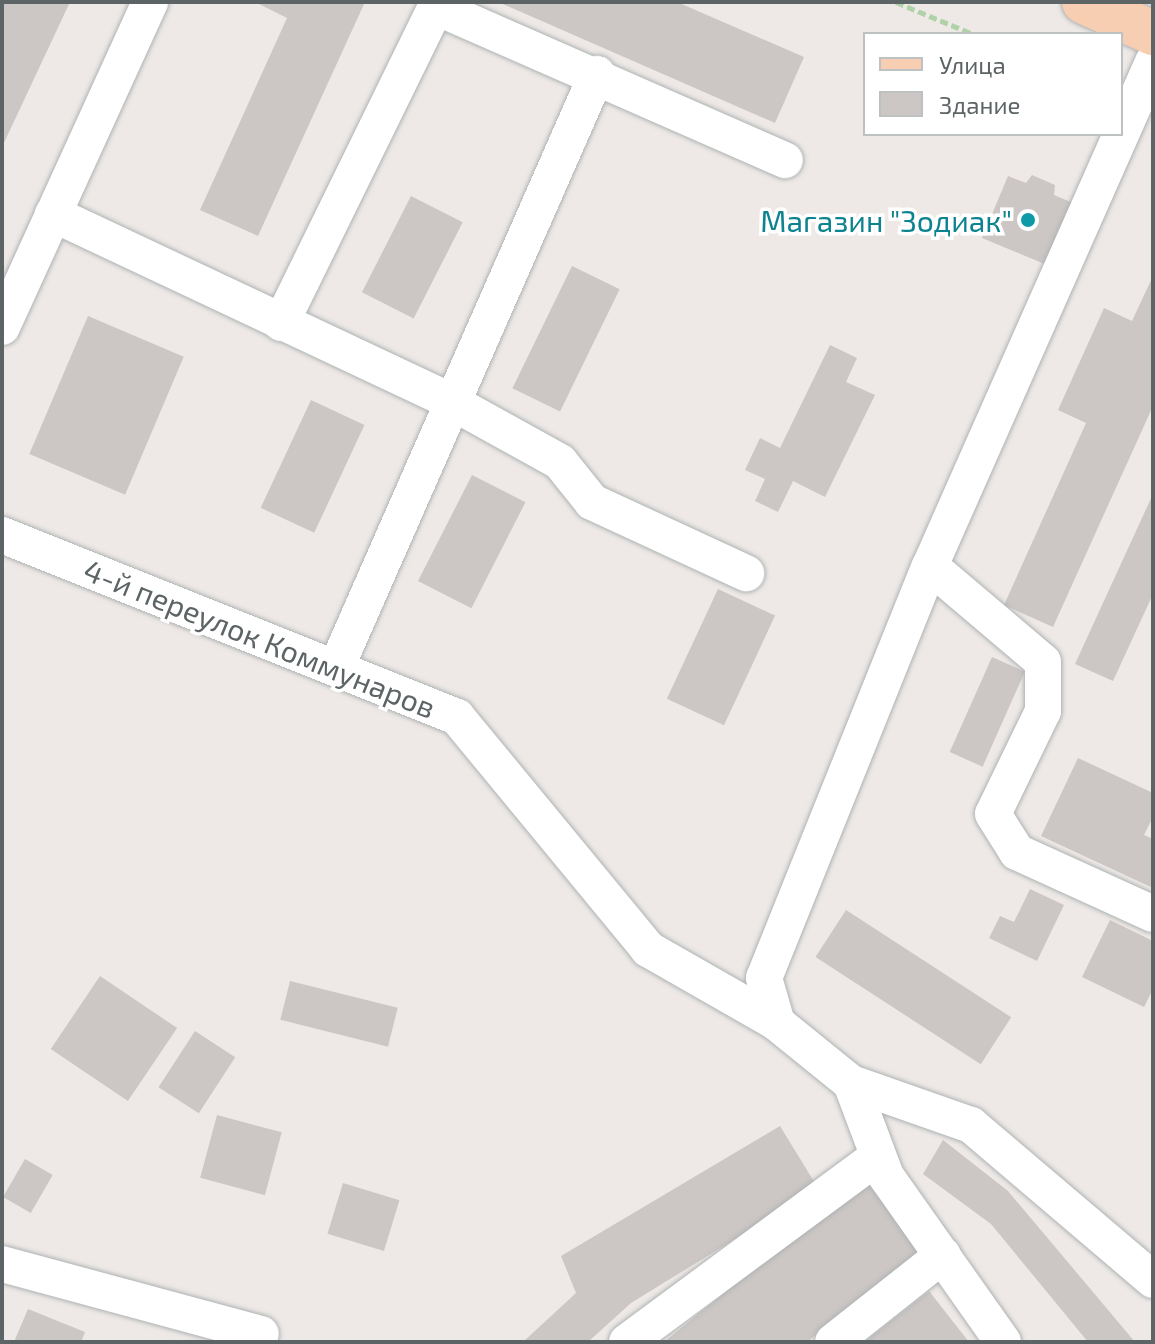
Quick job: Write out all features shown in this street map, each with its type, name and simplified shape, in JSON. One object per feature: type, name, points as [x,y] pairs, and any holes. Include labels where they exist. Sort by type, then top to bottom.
[{"type":"main road","points":[[1084,2],[1153,33]]},
{"type":"street","points":[[2,327],[150,2]]},
{"type":"street","points":[[281,323],[436,7],[597,74],[785,160]]},
{"type":"street","points":[[1123,130],[1153,62]]},
{"type":"street","points":[[336,668],[450,401],[597,74]]},
{"type":"street","points":[[777,1023],[764,978],[930,566],[1120,136]]},
{"type":"street","points":[[53,214],[450,401],[560,462],[592,502],[746,573]]},
{"type":"street","name":"4-й переулок Коммунаров","points":[[2,535],[457,717],[648,949],[777,1023],[851,1083]]},
{"type":"street","points":[[930,566],[1043,662],[1043,711],[993,814],[1017,852],[1153,914]]},
{"type":"street","points":[[851,1083],[878,1156],[1003,1342]]},
{"type":"street","points":[[851,1083],[971,1125],[1153,1280]]},
{"type":"street","points":[[627,1342],[878,1156]]},
{"type":"street","points":[[833,1342],[943,1255]]},
{"type":"street","points":[[2,1264],[261,1334]]},
{"type":"path","points":[[896,2],[968,32]]},
{"type":"building","points":[[2,2],[70,2],[2,147]]},
{"type":"building","points":[[255,2],[365,2],[258,236],[200,210],[287,18]]},
{"type":"building","points":[[498,2],[677,2],[804,57],[775,123]]},
{"type":"building","name":"Магазин \"Зодиак\"","points":[[1032,175],[1055,185],[1054,195],[1073,203],[1047,265],[982,238],[1008,176],[1026,183]]},
{"type":"building","points":[[411,196],[463,222],[414,319],[362,292]]},
{"type":"building","points":[[572,266],[620,289],[560,411],[512,388]]},
{"type":"building","points":[[1153,276],[1153,406],[1053,627],[1004,605],[1086,423],[1058,410],[1104,308],[1132,321]]},
{"type":"building","points":[[88,316],[184,357],[125,495],[29,454]]},
{"type":"building","points":[[830,345],[857,358],[846,382],[875,395],[825,497],[793,481],[778,512],[755,501],[765,479],[745,470],[760,438],[780,448]]},
{"type":"building","points":[[311,400],[364,425],[314,533],[261,508]]},
{"type":"building","points":[[472,475],[525,502],[471,608],[418,581]]},
{"type":"building","points":[[1153,494],[1153,594],[1113,681],[1075,664]]},
{"type":"building","points":[[718,589],[775,616],[724,725],[667,699]]},
{"type":"building","points":[[992,657],[1025,672],[983,767],[950,752]]},
{"type":"building","points":[[1078,758],[1153,793],[1153,817],[1144,835],[1153,839],[1153,888],[1041,836]]},
{"type":"building","points":[[1030,889],[1064,905],[1037,961],[989,938],[1000,916],[1014,922]]},
{"type":"building","points":[[846,910],[1011,1017],[981,1064],[816,957]]},
{"type":"building","points":[[1110,920],[1153,941],[1153,989],[1144,1007],[1082,977]]},
{"type":"building","points":[[100,976],[177,1028],[128,1101],[51,1049]]},
{"type":"building","points":[[290,981],[398,1008],[388,1047],[280,1020]]},
{"type":"building","points":[[195,1031],[235,1057],[199,1113],[159,1087]]},
{"type":"building","points":[[217,1115],[282,1132],[265,1195],[200,1178]]},
{"type":"building","points":[[780,1126],[818,1188],[631,1303],[588,1342],[523,1342],[576,1293],[561,1256]]},
{"type":"building","points":[[943,1140],[1008,1191],[1135,1342],[1088,1342],[991,1224],[923,1174]]},
{"type":"building","points":[[25,1159],[53,1175],[31,1213],[3,1197]]},
{"type":"building","points":[[864,1179],[921,1249],[807,1342],[664,1342]]},
{"type":"building","points":[[343,1183],[399,1200],[384,1251],[328,1234]]},
{"type":"building","points":[[929,1291],[969,1342],[864,1342]]},
{"type":"building","points":[[28,1309],[85,1332],[81,1342],[14,1342]]},
{"type":"place","name":"Магазин \"Зодиак\"","points":[[1028,220]]}]
